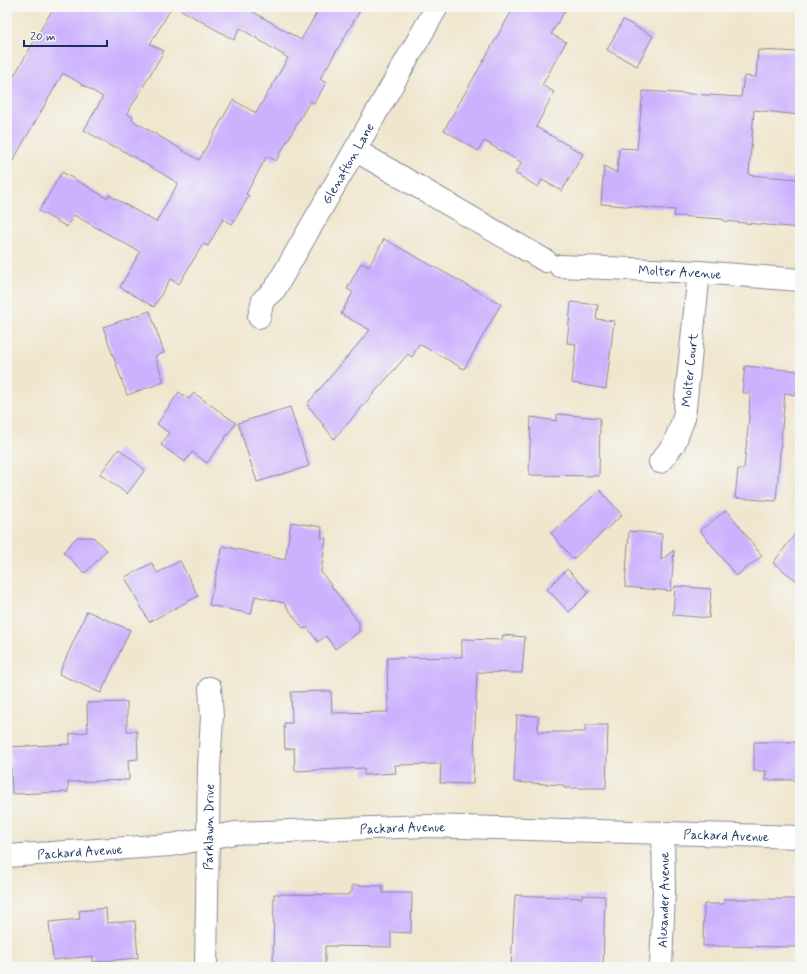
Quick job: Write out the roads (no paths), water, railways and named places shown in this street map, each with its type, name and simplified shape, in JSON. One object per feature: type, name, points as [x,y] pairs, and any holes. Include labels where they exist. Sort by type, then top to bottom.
[{"type":"street","name":"Glenafton Lane","points":[[259,317],[264,300],[275,289],[437,7]]},
{"type":"street","name":"Molter Avenue","points":[[355,150],[553,263],[800,280]]},
{"type":"street","name":"Molter Court","points":[[660,462],[674,444],[684,418],[699,272]]},
{"type":"street","name":"Parklawn Drive","points":[[206,967],[209,767],[212,717],[210,688]]},
{"type":"street","name":"Packard Avenue","points":[[7,856],[171,845],[243,833],[427,826],[800,837]]},
{"type":"street","name":"Alexander Avenue","points":[[660,967],[664,890],[663,834]]}]
